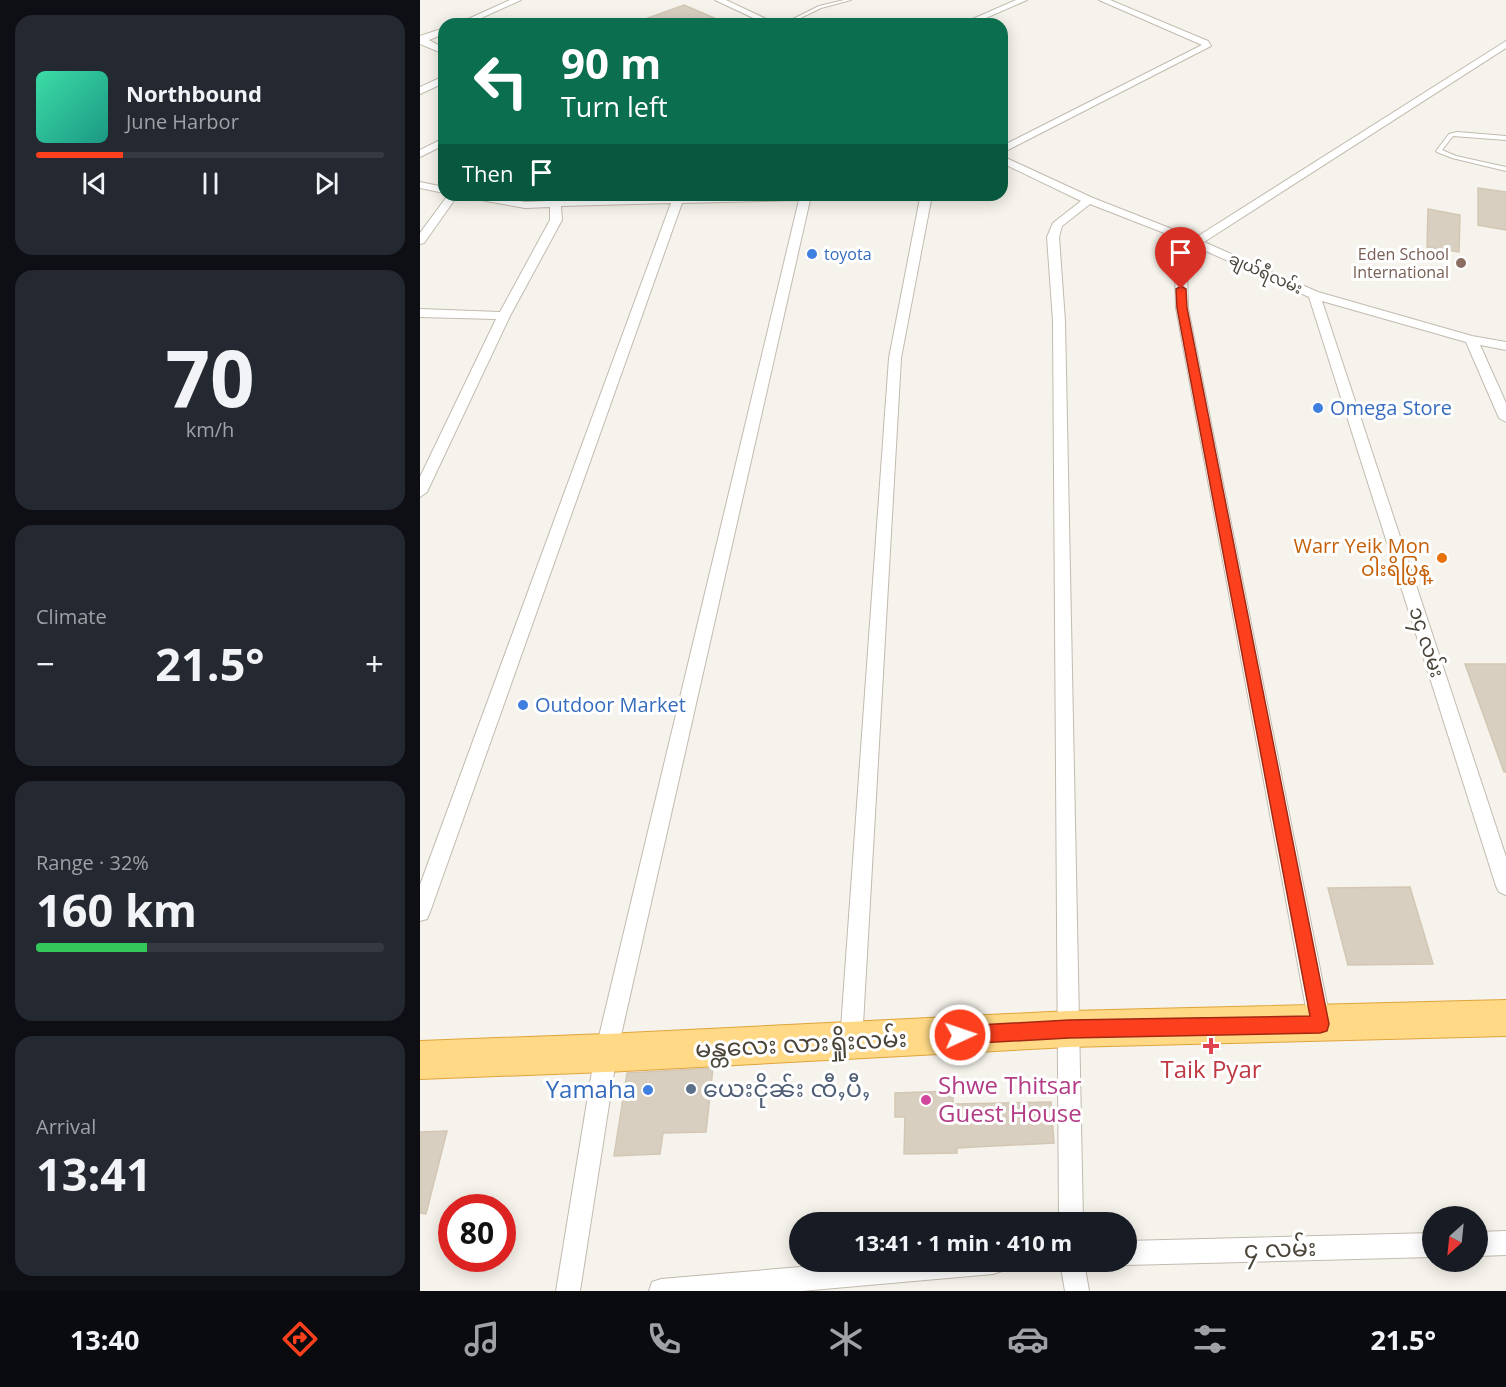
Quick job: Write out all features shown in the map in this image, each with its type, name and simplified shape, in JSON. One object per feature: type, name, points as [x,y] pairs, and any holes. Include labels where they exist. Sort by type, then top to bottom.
[{"type":"highway","name":"မန္တလေး လားရှိုးလမ်း","points":[[420,1060],[851,1042],[1069,1029],[1506,1018]]},
{"type":"street","points":[[475,18],[517,0]]},
{"type":"street","points":[[719,0],[760,18]]},
{"type":"street","points":[[980,18],[1023,0]]},
{"type":"street","points":[[1008,147],[1207,46],[1102,0]]},
{"type":"street","points":[[421,40],[438,33]]},
{"type":"street","points":[[421,40],[438,48]]},
{"type":"street","points":[[1320,1024],[1182,308],[1180,270],[1196,242],[1506,44]]},
{"type":"street","points":[[420,91],[438,82]]},
{"type":"street","points":[[420,154],[438,144]]},
{"type":"street","name":"ချယ်ရီလမ်း","points":[[1008,162],[1089,200],[1196,242],[1314,295],[1471,340],[1506,346]]},
{"type":"street","points":[[420,185],[438,189]]},
{"type":"street","points":[[1071,1212],[1059,333],[1053,237],[1056,225],[1089,200]]},
{"type":"street","points":[[420,241],[449,201]]},
{"type":"street","points":[[503,201],[525,205],[596,201]]},
{"type":"street","points":[[420,912],[677,201]]},
{"type":"street","points":[[568,1291],[606,1053],[804,201]]},
{"type":"street","points":[[851,1042],[895,357],[925,201]]},
{"type":"street","points":[[420,492],[504,316],[556,220],[555,203]]},
{"type":"street","name":"၁၄ လမ်း","points":[[1314,295],[1506,886]]},
{"type":"street","points":[[420,313],[504,316]]},
{"type":"street","points":[[1471,340],[1506,418]]},
{"type":"street","points":[[1488,1244],[1506,1243]]},
{"type":"street","name":"၄ လမ်း","points":[[1137,1253],[1422,1245]]},
{"type":"street","points":[[661,1291],[879,1272]]},
{"type":"street","points":[[1074,1272],[1077,1291]]},
{"type":"lane","points":[[797,18],[820,7],[849,0]]},
{"type":"lane","points":[[1506,138],[1451,135],[1438,151],[1506,169]]},
{"type":"building","points":[[684,5],[714,18],[648,18]]},
{"type":"building","points":[[1478,188],[1506,192],[1506,230],[1478,225]]},
{"type":"building","points":[[1428,209],[1460,215],[1459,252],[1427,247]]},
{"type":"building","points":[[1465,664],[1506,664],[1506,772],[1504,772]]},
{"type":"building","points":[[1410,887],[1433,964],[1348,965],[1328,888]]},
{"type":"building","points":[[713,1068],[706,1132],[663,1133],[660,1154],[614,1156],[627,1073]]},
{"type":"building","points":[[953,1091],[953,1104],[1051,1102],[1054,1143],[957,1148],[957,1153],[904,1154],[905,1117],[895,1117],[895,1093]]},
{"type":"building","points":[[447,1131],[426,1214],[420,1213],[420,1132]]},
{"type":"place","name":"toyota","points":[[812,254]]},
{"type":"place","name":"Eden School International","points":[[1461,263]]},
{"type":"place","name":"Omega Store","points":[[1318,408]]},
{"type":"place","name":"Warr Yeik Mon ဝါးရိပ္မြန္","points":[[1442,558]]},
{"type":"place","name":"Outdoor Market","points":[[523,705]]},
{"type":"place","name":"Taik Pyar","points":[[1211,1046]]},
{"type":"place","name":"ယေးငိုၼ်း ၸီႇပီႇ","points":[[691,1089]]},
{"type":"place","name":"Yamaha","points":[[648,1090]]},
{"type":"place","name":"Shwe Thitsar Guest House","points":[[926,1100]]},
{"type":"route","points":[[960,1035],[1069,1029],[1320,1024],[1182,308],[1181,289]]}]
